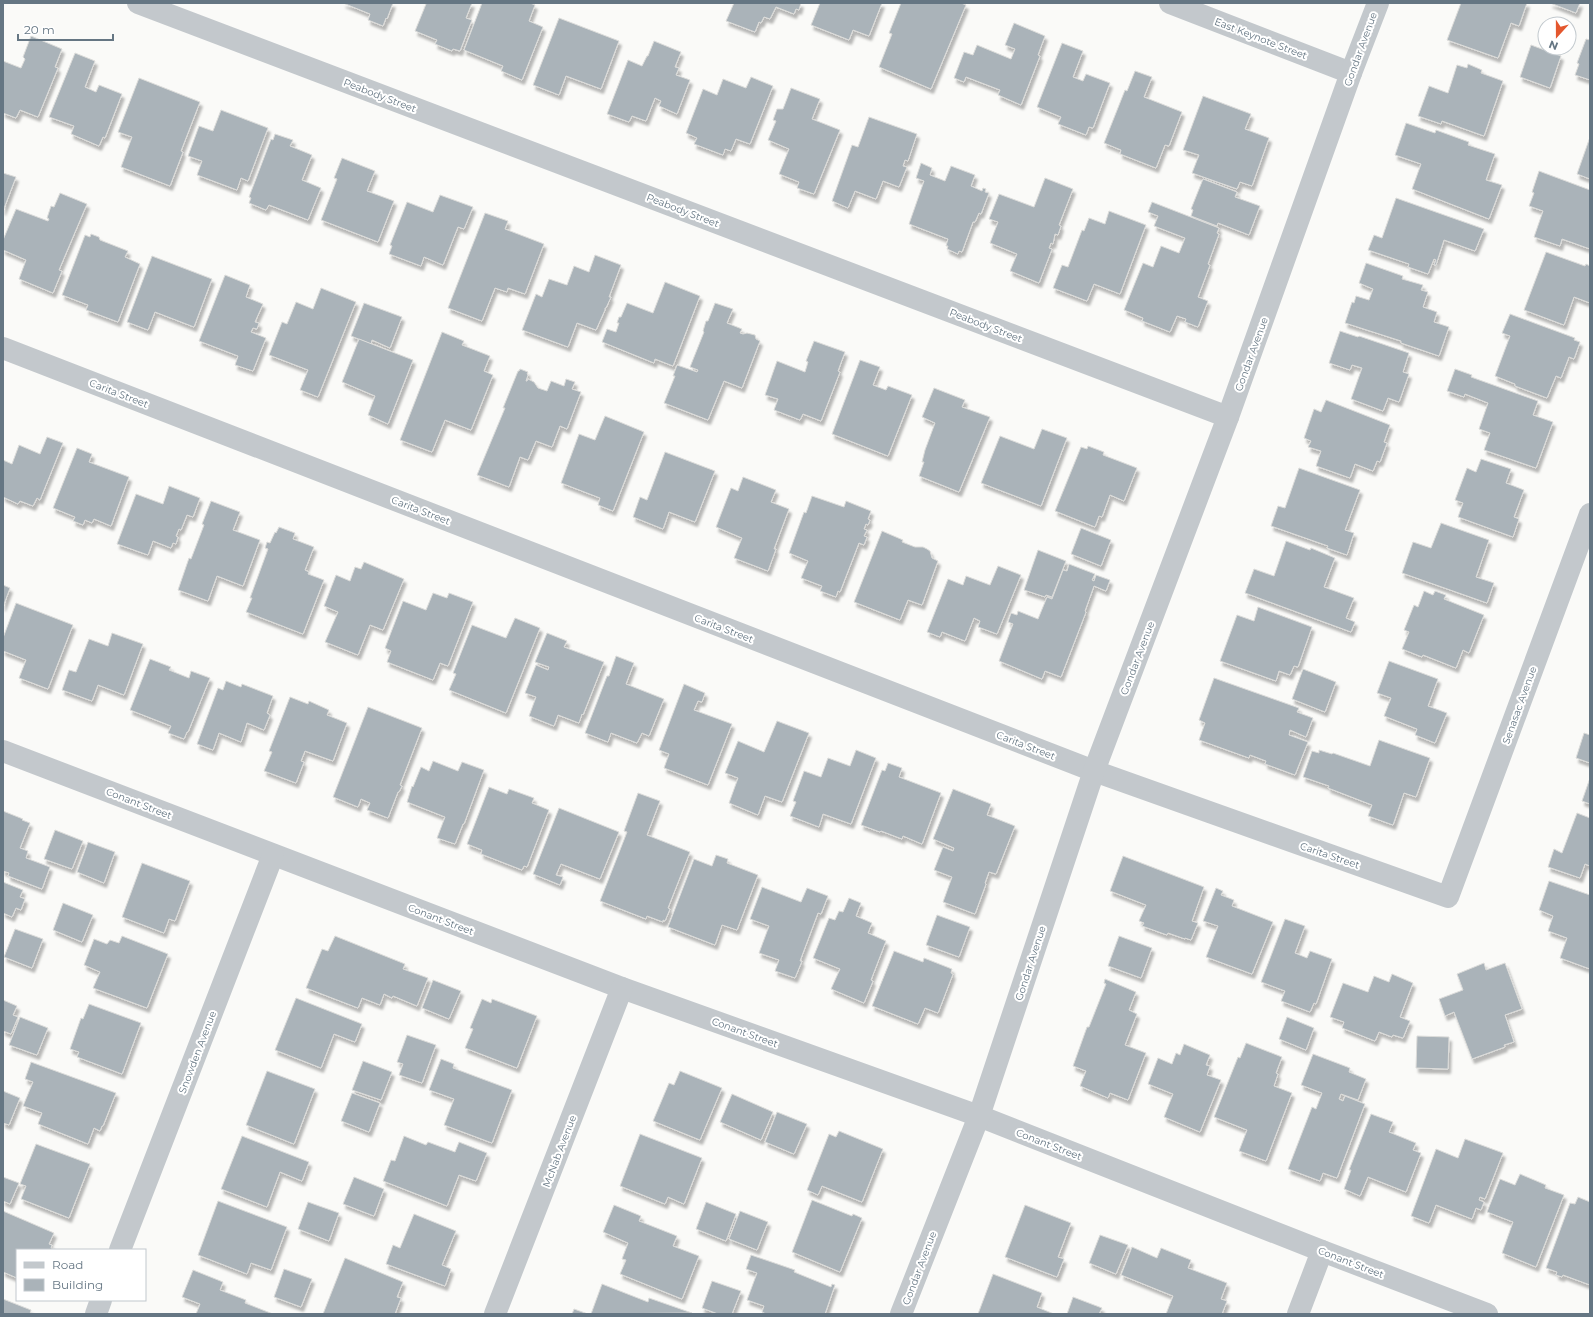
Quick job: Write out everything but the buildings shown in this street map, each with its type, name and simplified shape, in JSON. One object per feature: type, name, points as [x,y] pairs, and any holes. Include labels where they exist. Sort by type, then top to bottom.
[{"type":"street","name":"Peabody Street","points":[[138,3],[1228,417]]},
{"type":"street","name":"East Keynote Street","points":[[1170,3],[1351,73]]},
{"type":"street","name":"Gondar Avenue","points":[[901,1314],[979,1116],[1094,771],[1228,417],[1351,73],[1378,3]]},
{"type":"street","name":"Carita Street","points":[[3,348],[1094,771],[1448,897]]},
{"type":"street","name":"Senasac Avenue","points":[[1448,897],[1590,514]]},
{"type":"street","name":"Conant Street","points":[[3,751],[622,988],[979,1116],[1322,1251],[1487,1314]]},
{"type":"street","name":"Snowden Avenue","points":[[120,1249],[273,855]]},
{"type":"street","name":"McNab Avenue","points":[[495,1314],[622,988]]},
{"type":"street","points":[[1298,1314],[1322,1251]]},
{"type":"street","points":[[96,1314],[101,1301]]}]
